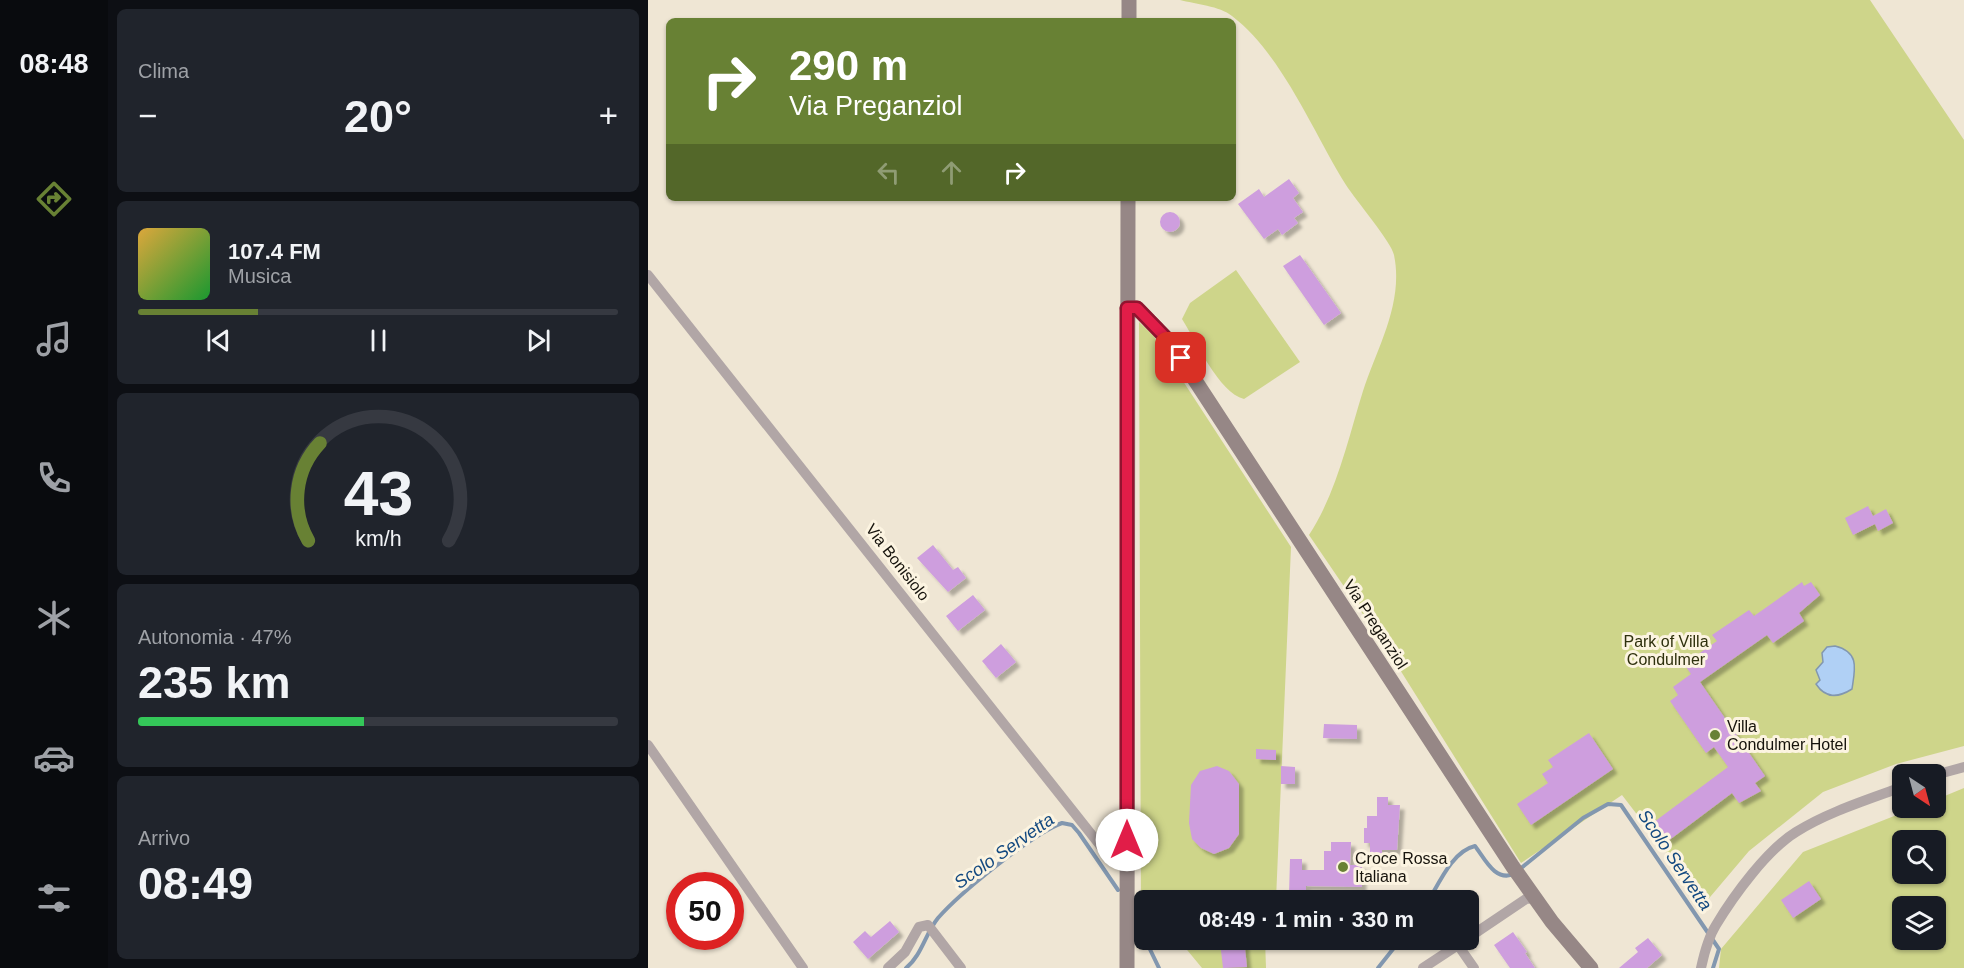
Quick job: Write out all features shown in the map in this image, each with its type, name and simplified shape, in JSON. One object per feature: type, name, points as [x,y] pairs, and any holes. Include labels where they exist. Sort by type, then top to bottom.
[{"type":"main road","points":[[1129,0],[1129,18]]},
{"type":"main road","points":[[1127,968],[1128,201]]},
{"type":"main road","name":"Via Preganziol","points":[[1127,308],[1137,308],[1170,342],[1530,896],[1591,968]]},
{"type":"street","name":"Via Bonisiolo","points":[[648,275],[1107,854],[1120,863],[1127,863]]},
{"type":"street","points":[[648,744],[803,968]]},
{"type":"street","points":[[1946,772],[1964,766]]},
{"type":"street","points":[[1701,968],[1715,926],[1766,858],[1797,832],[1892,791]]},
{"type":"street","points":[[1479,931],[1530,896]]},
{"type":"street","points":[[888,968],[905,952],[920,927],[932,929],[961,968]]},
{"type":"street","points":[[1424,968],[1451,950]]},
{"type":"street","points":[[1468,950],[1474,968]]},
{"type":"green space","name":"Park of Villa Condulmer","points":[[1180,0],[1870,0],[1964,140],[1964,746],[1892,764],[1823,792],[1749,851],[1705,903],[1622,795],[1521,863],[1392,657],[1309,535],[1334,483],[1363,391],[1388,325],[1395,290],[1394,255],[1380,231],[1346,185],[1281,72],[1250,32],[1236,18],[1227,13]]},
{"type":"green space","points":[[1236,270],[1300,362],[1244,399],[1235,395],[1217,377],[1182,319],[1190,303]]},
{"type":"green space","points":[[1139,322],[1153,335],[1291,547],[1276,890],[1141,890]]},
{"type":"green space","points":[[1964,788],[1964,968],[1719,968],[1721,949],[1803,852],[1892,817],[1946,818],[1946,795]]},
{"type":"green space","points":[[1187,950],[1265,950],[1266,968],[1202,968]]},
{"type":"water","points":[[1835,646],[1849,652],[1855,668],[1852,689],[1842,694],[1832,695],[1823,692],[1816,684],[1820,680],[1816,670],[1823,662],[1822,653],[1827,647]]},
{"type":"building","points":[[1289,179],[1299,193],[1293,198],[1303,212],[1294,218],[1298,223],[1282,235],[1278,229],[1264,239],[1238,204],[1259,189],[1264,197]]},
{"type":"building","points":[[1166,212],[1174,212],[1180,218],[1180,226],[1174,232],[1166,232],[1160,226],[1160,218]]},
{"type":"building","points":[[1300,255],[1341,313],[1324,325],[1283,266]]},
{"type":"building","points":[[1868,506],[1873,516],[1886,509],[1893,523],[1878,531],[1875,524],[1853,535],[1845,518]]},
{"type":"building","points":[[933,545],[953,570],[958,567],[966,578],[948,592],[917,558]]},
{"type":"building","name":"Villa Condulmer Hotel","points":[[1802,582],[1804,586],[1811,582],[1820,595],[1799,613],[1804,621],[1773,643],[1767,635],[1700,682],[1765,776],[1755,783],[1761,791],[1739,803],[1732,793],[1668,841],[1654,822],[1728,767],[1714,747],[1706,753],[1670,701],[1678,695],[1673,687],[1691,674],[1684,664],[1717,641],[1712,635],[1749,610],[1754,616]]},
{"type":"building","points":[[973,595],[985,610],[958,631],[946,616]]},
{"type":"building","points":[[1001,644],[1016,662],[996,678],[982,661]]},
{"type":"building","points":[[1324,724],[1357,725],[1357,739],[1323,738]]},
{"type":"building","points":[[1589,733],[1613,769],[1531,825],[1517,804],[1548,783],[1542,774],[1553,767],[1548,760]]},
{"type":"building","points":[[1256,749],[1276,750],[1276,760],[1256,759]]},
{"type":"building","points":[[1217,766],[1229,771],[1239,784],[1239,834],[1229,848],[1214,854],[1201,848],[1192,839],[1189,823],[1191,785],[1200,771]]},
{"type":"building","points":[[1281,766],[1295,767],[1295,784],[1281,784]]},
{"type":"building","points":[[1377,797],[1388,797],[1388,805],[1400,805],[1397,850],[1382,850],[1382,854],[1370,854],[1370,843],[1364,843],[1364,828],[1367,828],[1367,816],[1377,816]]},
{"type":"building","name":"Croce Rossa Italiana","points":[[1331,842],[1351,842],[1350,865],[1362,865],[1362,887],[1306,886],[1306,890],[1289,890],[1290,859],[1302,859],[1302,870],[1324,870],[1324,851],[1331,851]]},
{"type":"building","points":[[1809,881],[1821,899],[1793,918],[1781,900]]},
{"type":"building","points":[[890,921],[899,932],[868,959],[853,942],[865,931],[871,937]]},
{"type":"building","points":[[1513,932],[1535,968],[1510,968],[1494,945]]},
{"type":"building","points":[[1648,938],[1662,955],[1647,968],[1619,968],[1638,952],[1635,948]]},
{"type":"building","points":[[1221,950],[1245,950],[1247,967],[1223,968]]},
{"type":"waterway","name":"Scolo Servetta","points":[[1520,869],[1583,818],[1608,804],[1621,805],[1719,949],[1713,968]]},
{"type":"waterway","name":"Scolo Servetta","points":[[906,968],[916,957],[938,918],[948,907],[1015,851],[1062,823],[1072,825],[1079,833],[1118,890]]},
{"type":"waterway","name":"Scolo Servetta","points":[[1435,890],[1454,860],[1467,849],[1475,846],[1496,872],[1507,876],[1514,874]]},
{"type":"waterway","name":"Scolo Servetta","points":[[1150,950],[1159,968]]},
{"type":"waterway","name":"Scolo Servetta","points":[[1378,968],[1392,950]]},
{"type":"place","name":"Villa Condulmer Hotel","points":[[1715,735]]},
{"type":"place","name":"Croce Rossa Italiana","points":[[1343,867]]},
{"type":"route","points":[[1127,840],[1127,308],[1137,308],[1170,342],[1181,358]]}]
